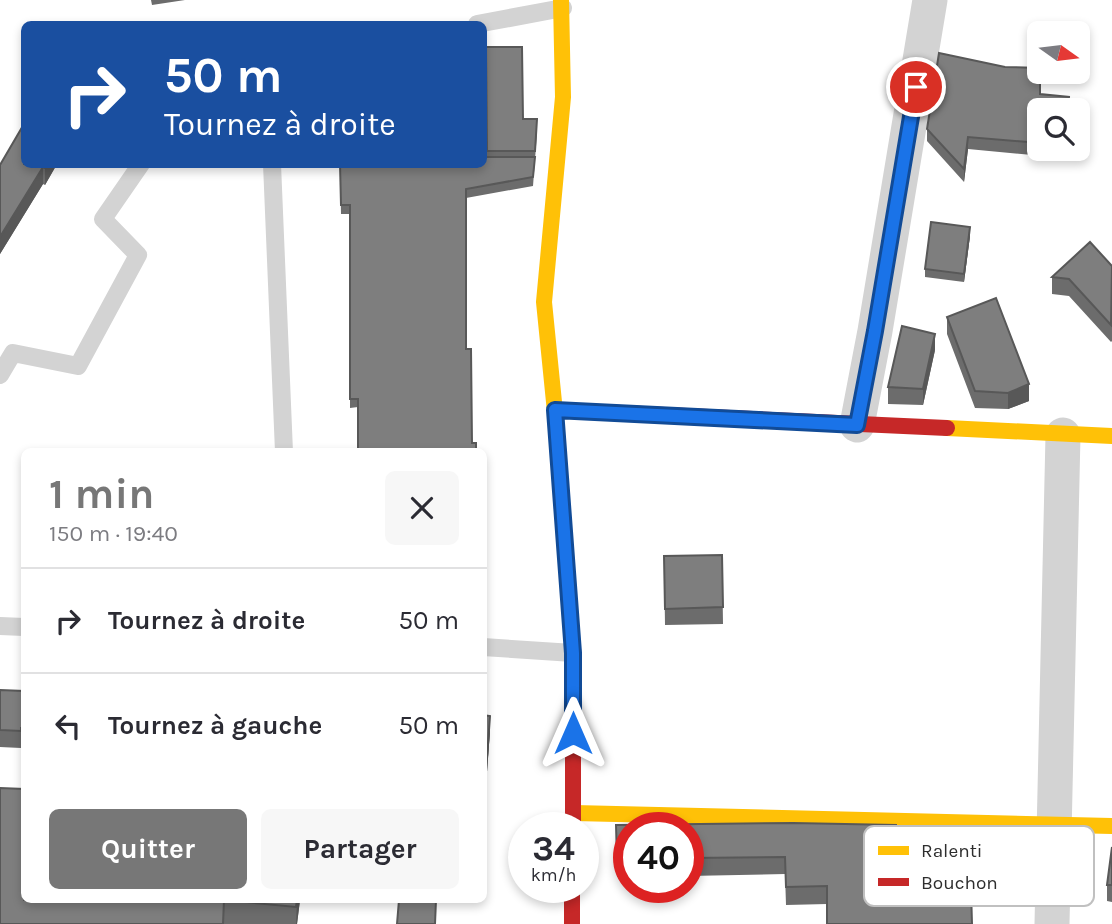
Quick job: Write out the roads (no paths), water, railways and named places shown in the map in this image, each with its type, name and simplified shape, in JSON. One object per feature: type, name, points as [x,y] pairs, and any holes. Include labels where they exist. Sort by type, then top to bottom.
[{"type":"street","points":[[857,425],[930,0]]},
{"type":"street","points":[[562,4],[563,97],[544,302],[573,653],[573,812]]},
{"type":"street","points":[[555,410],[1112,436]]},
{"type":"street","points":[[1056,824],[1063,435]]},
{"type":"street","points":[[599,820],[1112,826]]},
{"type":"street","points":[[572,903],[572,924]]},
{"type":"street","points":[[1052,924],[1053,906]]},
{"type":"lane","points":[[487,22],[562,4]]},
{"type":"lane","points":[[0,375],[13,353],[78,366],[138,255],[103,219],[138,168]]},
{"type":"lane","points":[[272,168],[284,448]]},
{"type":"lane","points":[[0,626],[21,627]]},
{"type":"lane","points":[[487,647],[573,653]]}]
